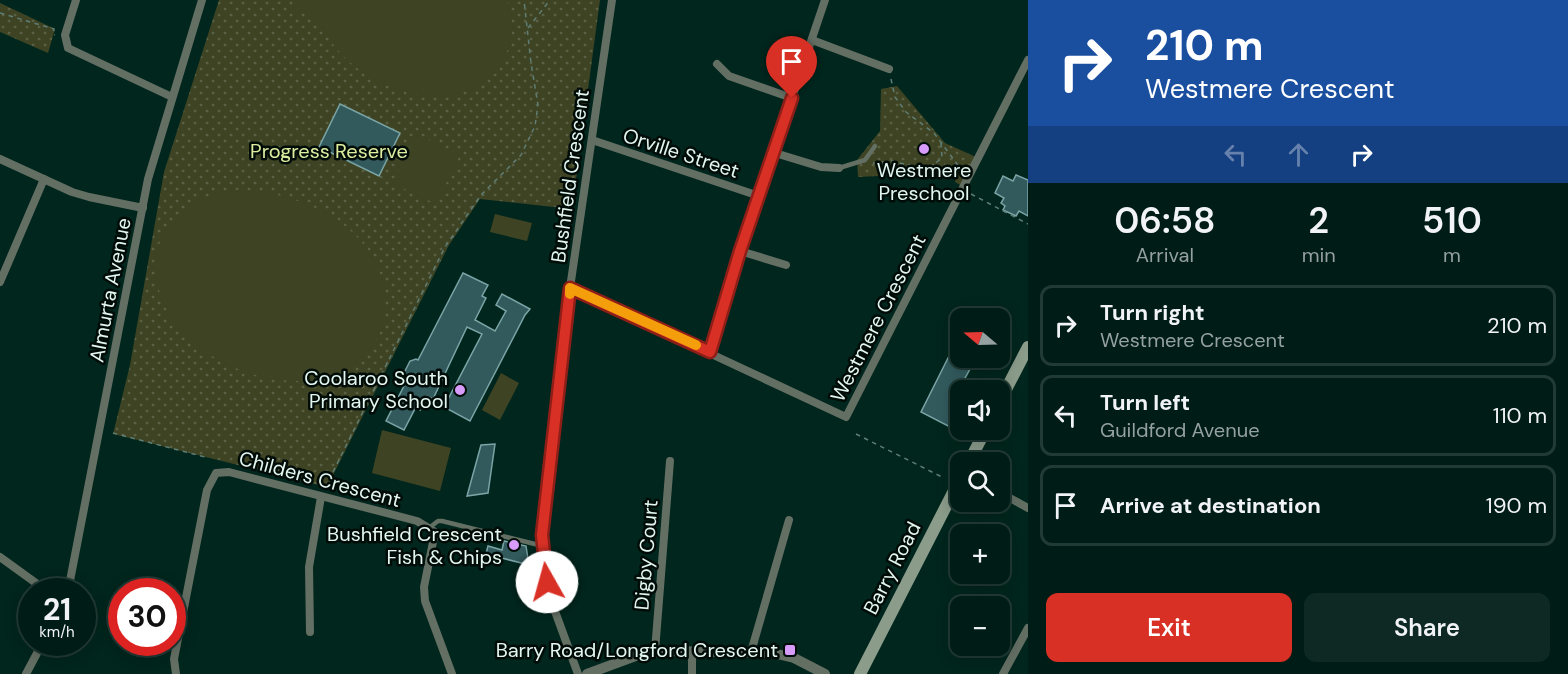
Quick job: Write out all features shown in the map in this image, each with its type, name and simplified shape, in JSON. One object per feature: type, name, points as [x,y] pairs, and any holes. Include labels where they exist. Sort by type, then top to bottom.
[{"type":"main road","points":[[1010,382],[1028,347]]},
{"type":"main road","name":"Barry Road","points":[[860,674],[950,498]]},
{"type":"street","points":[[76,0],[65,35],[68,48],[172,97]]},
{"type":"street","name":"Almurta Avenue","points":[[71,578],[153,162],[202,0]]},
{"type":"street","name":"Bushfield Crescent","points":[[578,674],[549,595],[542,535],[570,288],[612,0]]},
{"type":"street","points":[[710,352],[740,251],[825,0]]},
{"type":"street","points":[[812,40],[889,69]]},
{"type":"street","name":"Westmere Crescent","points":[[570,288],[846,417],[1028,60]]},
{"type":"street","points":[[717,64],[729,76],[792,98]]},
{"type":"street","name":"Orville Street","points":[[592,140],[759,196]]},
{"type":"street","points":[[775,153],[821,166],[840,168]]},
{"type":"street","points":[[0,159],[89,197],[143,208]]},
{"type":"street","points":[[0,282],[44,179]]},
{"type":"street","points":[[740,251],[786,265]]},
{"type":"street","name":"Digby Court","points":[[655,651],[670,461]]},
{"type":"street","name":"Childers Crescent","points":[[176,674],[174,659],[207,490],[216,472],[230,472],[417,522],[429,528]]},
{"type":"street","points":[[310,632],[309,567],[321,497]]},
{"type":"street","points":[[1010,498],[1028,508]]},
{"type":"street","points":[[751,652],[789,520]]},
{"type":"street","points":[[429,528],[435,532],[424,587],[425,601],[452,674]]},
{"type":"street","points":[[0,557],[29,578]]},
{"type":"street","points":[[1004,674],[1028,628]]},
{"type":"street","points":[[587,674],[631,657],[655,651],[751,652],[787,656],[825,674]]},
{"type":"street","points":[[692,651],[692,674]]},
{"type":"street","points":[[26,674],[36,656]]},
{"type":"lane","points":[[840,168],[865,160],[875,147]]},
{"type":"lane","points":[[429,528],[438,521],[442,521],[543,546]]},
{"type":"path","points":[[321,497],[446,247],[481,195],[521,155],[535,126],[538,105],[524,0]]},
{"type":"path","points":[[527,29],[550,0]]},
{"type":"path","points":[[0,13],[54,29],[53,34],[55,35]]},
{"type":"path","points":[[889,69],[895,97],[906,112],[934,133],[960,168]]},
{"type":"path","points":[[928,168],[942,158],[940,141]]},
{"type":"path","points":[[866,164],[892,161],[928,168],[960,168],[971,172]]},
{"type":"path","points":[[962,190],[1028,224]]},
{"type":"path","points":[[112,433],[205,457]]},
{"type":"path","points":[[856,434],[944,478]]},
{"type":"green space","name":"Progress Reserve","points":[[219,0],[600,0],[572,209],[480,199],[449,245],[327,487],[113,434],[130,365],[164,172]]},
{"type":"green space","points":[[295,0],[507,0],[512,20],[512,34],[506,54],[496,70],[483,82],[468,90],[451,94],[434,96],[416,94],[382,83],[354,66],[332,43],[319,22],[292,9]]},
{"type":"green space","points":[[0,3],[55,29],[48,53],[0,32]]},
{"type":"green space","points":[[897,86],[945,143],[976,157],[962,186],[955,182],[957,172],[858,177],[857,160],[880,131],[881,89]]},
{"type":"green space","points":[[416,134],[460,155],[436,204],[392,183]]},
{"type":"green space","points":[[232,190],[256,191],[307,204],[330,216],[351,231],[368,250],[380,272],[385,297],[385,314],[375,342],[359,360],[347,369],[334,375],[312,380],[286,380],[260,376],[234,367],[209,354],[188,337],[171,317],[160,293],[156,267],[157,253],[164,234],[182,212],[195,203],[209,196]]},
{"type":"green space","points":[[495,214],[532,223],[527,241],[490,232]]},
{"type":"green space","points":[[501,373],[519,383],[500,420],[482,410]]},
{"type":"green space","points":[[382,430],[451,448],[440,491],[372,473]]},
{"type":"building","points":[[340,104],[400,133],[379,176],[319,147]]},
{"type":"building","points":[[1016,175],[1028,180],[1028,216],[1019,211],[1016,216],[1003,210],[1005,206],[1001,203],[1004,198],[995,193],[1003,176],[1013,181]]},
{"type":"building","points":[[463,273],[488,285],[482,296],[486,298],[475,320],[495,331],[506,311],[496,305],[502,294],[530,309],[470,421],[444,407],[482,334],[467,327],[433,399],[427,396],[420,410],[416,407],[404,430],[386,421],[405,384],[400,381],[410,361],[418,360]]},
{"type":"building","points":[[949,356],[950,368],[970,369],[964,380],[950,380],[950,427],[921,412]]},
{"type":"building","points":[[495,444],[488,493],[467,496],[481,445]]},
{"type":"building","points":[[504,541],[526,546],[529,565],[486,554],[488,546],[502,550]]},
{"type":"slow traffic","points":[[570,294],[570,288],[696,345]]},
{"type":"place","name":"Westmere Preschool","points":[[924,149]]},
{"type":"place","name":"Coolaroo South Primary School","points":[[460,390]]},
{"type":"place","name":"Bushfield Crescent Fish & Chips","points":[[514,545]]},
{"type":"place","name":"Barry Road/Longford Crescent","points":[[790,650]]},
{"type":"route","points":[[547,582],[542,535],[570,288],[710,352],[740,251],[792,98]]}]
